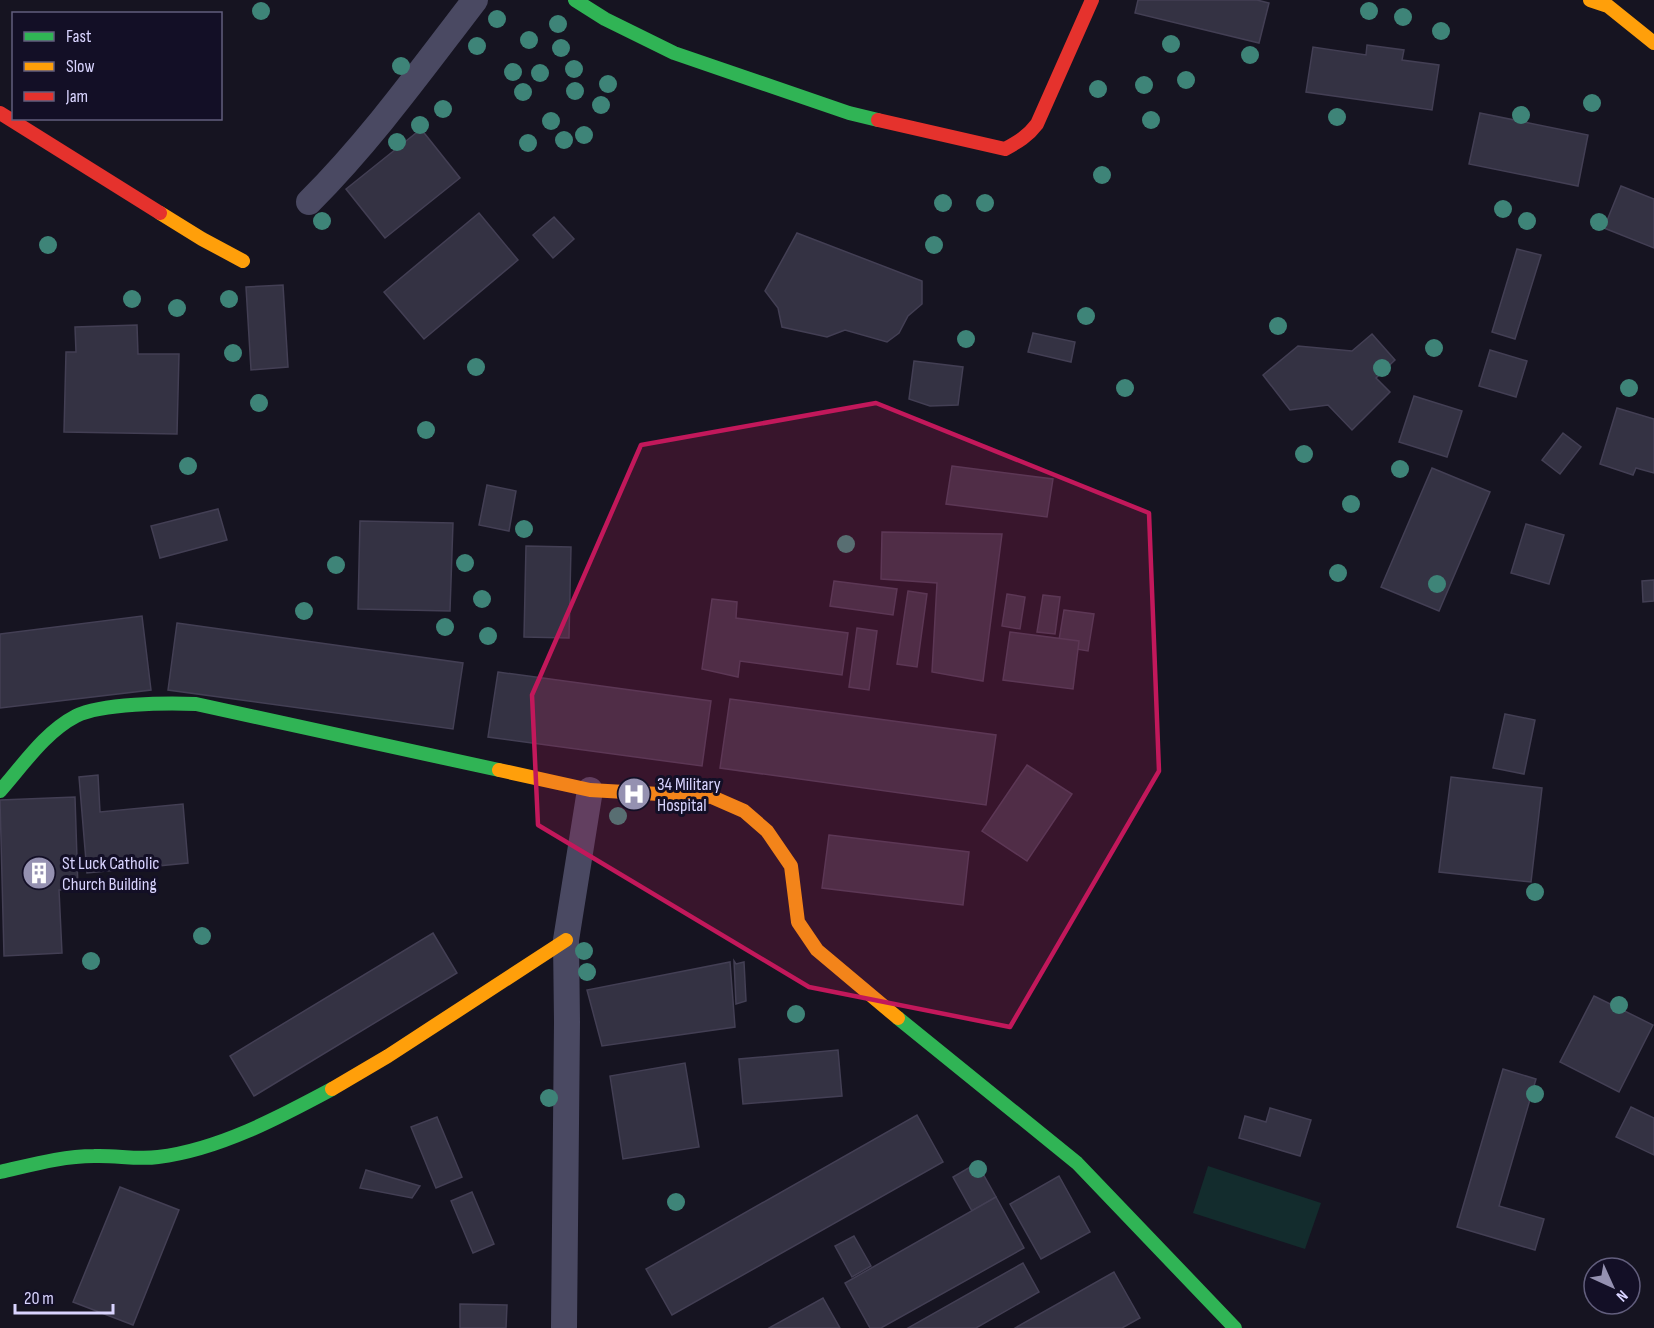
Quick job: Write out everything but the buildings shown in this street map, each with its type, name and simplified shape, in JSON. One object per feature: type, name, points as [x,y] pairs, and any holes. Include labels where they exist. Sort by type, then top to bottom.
[{"type":"street","points":[[309,201],[353,154],[426,65],[475,0]]},
{"type":"street","points":[[575,0],[605,19],[685,57],[849,113],[1005,149],[1021,142],[1037,124],[1092,0]]},
{"type":"street","points":[[1601,2],[1654,43]]},
{"type":"street","points":[[0,113],[202,239],[243,261]]},
{"type":"street","points":[[0,791],[60,728],[76,717],[91,711],[161,702],[196,704],[590,790],[712,797],[744,811],[767,831],[790,866],[798,922],[817,950],[1077,1163],[1235,1328]]},
{"type":"street","points":[[564,1328],[566,940],[590,790]]},
{"type":"street","points":[[0,1172],[84,1156],[157,1157],[196,1149],[238,1134],[299,1107],[388,1058],[524,965],[566,940]]},
{"type":"highlighted area","points":[[876,403],[1149,513],[1159,771],[1010,1027],[809,987],[538,825],[532,695],[641,445]]},
{"type":"green space","points":[[1208,1166],[1321,1203],[1305,1249],[1193,1213]]},
{"type":"traffic: fast","points":[[575,0],[605,19],[674,53],[849,113],[878,120]]},
{"type":"traffic: fast","points":[[0,791],[44,740],[76,716],[102,708],[152,704],[196,704],[499,770]]},
{"type":"traffic: fast","points":[[898,1018],[1077,1163],[1235,1328]]},
{"type":"traffic: fast","points":[[0,1172],[82,1156],[150,1158],[181,1153],[248,1131],[332,1089]]},
{"type":"traffic: slow","points":[[1590,0],[1608,6],[1654,43]]},
{"type":"traffic: slow","points":[[160,213],[243,261]]},
{"type":"traffic: slow","points":[[499,770],[590,790],[712,797],[744,811],[767,831],[791,866],[798,922],[817,950],[898,1018]]},
{"type":"traffic: slow","points":[[332,1089],[388,1056],[566,940]]},
{"type":"traffic: jam","points":[[878,120],[1005,149],[1026,135],[1037,124],[1092,0]]},
{"type":"traffic: jam","points":[[0,113],[160,213]]},
{"type":"place","name":"34 Military Hospital","points":[[634,794]]},
{"type":"place","name":"St Luck Catholic Church Building","points":[[39,873]]}]
